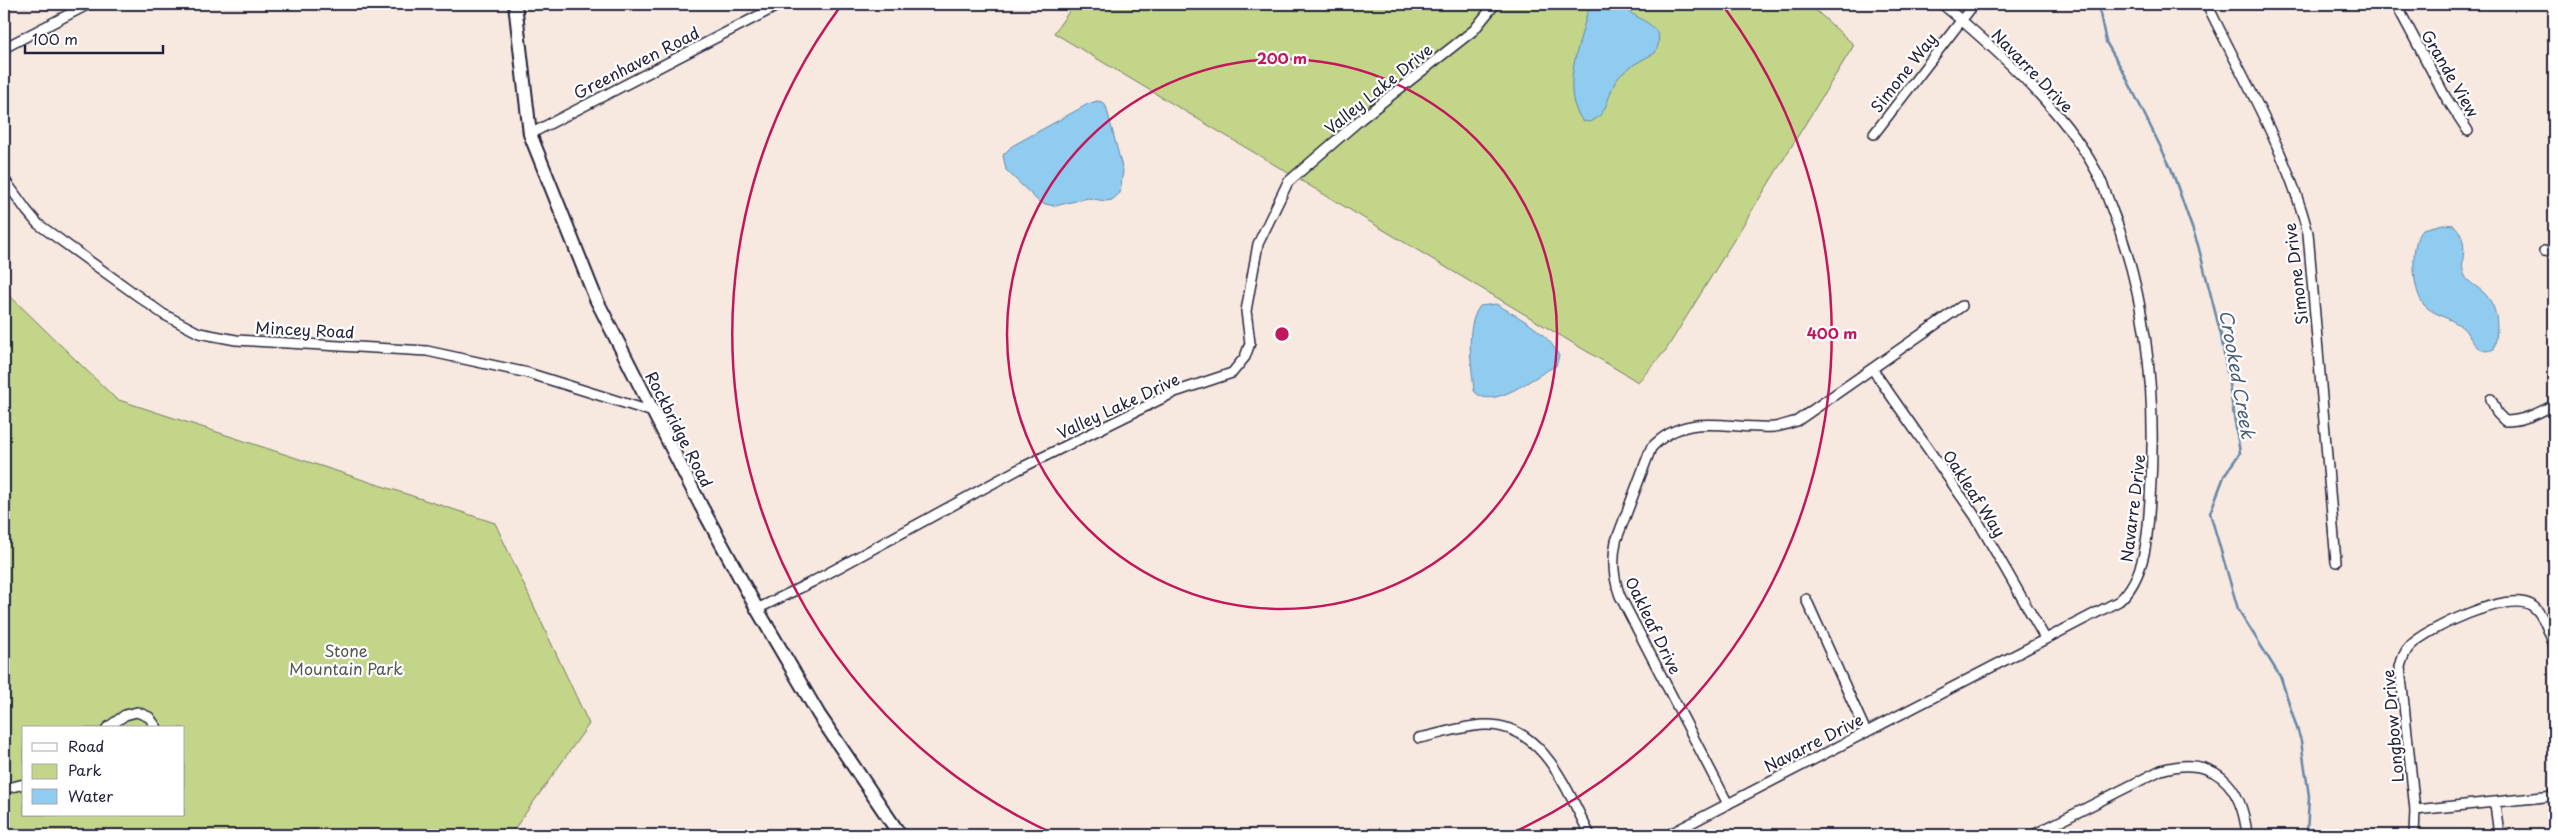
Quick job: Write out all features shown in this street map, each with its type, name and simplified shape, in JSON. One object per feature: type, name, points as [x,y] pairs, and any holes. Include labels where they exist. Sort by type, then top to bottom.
[{"type":"main road","name":"Rockbridge Road","points":[[515,4],[530,134],[596,299],[757,609],[819,715],[900,835]]},
{"type":"street","points":[[4,48],[89,4]]},
{"type":"street","name":"Greenhaven Road","points":[[530,134],[781,4]]},
{"type":"street","name":"Valley Lake Drive","points":[[757,609],[1019,469],[1166,396],[1232,373],[1245,357],[1250,343],[1246,311],[1258,244],[1288,182],[1361,119],[1474,30],[1495,4]]},
{"type":"street","name":"Navarre Drive","points":[[1668,835],[2119,601],[2129,592],[2140,569],[2149,514],[2154,446],[2153,405],[2146,336],[2128,256],[2096,169],[2073,134],[2044,99],[1962,20],[1942,4]]},
{"type":"street","name":"Simone Way","points":[[1874,134],[1974,4]]},
{"type":"street","name":"Simone Drive","points":[[2207,4],[2241,75],[2277,142],[2290,175],[2308,233],[2336,562]]},
{"type":"street","name":"Grande View","points":[[2396,4],[2445,96],[2468,131]]},
{"type":"street","name":"Mincey Road","points":[[4,179],[27,212],[38,224],[163,314],[199,332],[236,340],[427,351],[528,373],[653,412]]},
{"type":"street","points":[[2544,251],[2554,252]]},
{"type":"street","name":"Oakleaf Drive","points":[[1728,804],[1620,596],[1613,568],[1616,541],[1651,448],[1672,430],[1698,424],[1775,427],[1796,421],[1874,370],[1962,306]]},
{"type":"street","name":"Oakleaf Way","points":[[1874,370],[1975,516],[2045,638]]},
{"type":"street","points":[[2491,398],[2497,413],[2505,421],[2516,421],[2533,416],[2554,405]]},
{"type":"street","points":[[1806,599],[1866,732]]},
{"type":"street","name":"Longbow Drive","points":[[2414,835],[2415,810],[2400,667],[2404,655],[2411,645],[2472,611],[2503,603],[2518,602],[2531,605],[2539,613],[2554,645]]},
{"type":"street","points":[[110,726],[125,715],[137,712],[149,717],[156,726]]},
{"type":"street","points":[[1419,738],[1484,725],[1523,736],[1544,753],[1553,765],[1590,835]]},
{"type":"street","points":[[2033,835],[2161,770],[2174,766],[2201,766],[2224,778],[2240,800],[2245,813],[2247,835]]},
{"type":"street","points":[[4,789],[22,784]]},
{"type":"street","points":[[2415,810],[2495,804],[2554,796]]},
{"type":"street","points":[[2495,804],[2499,835]]},
{"type":"green space","points":[[1074,4],[1809,4],[1854,45],[1666,350],[1638,382],[1054,33]]},
{"type":"green space","name":"Stone Mountain Park","points":[[4,290],[116,399],[495,523],[589,724],[510,835],[4,835]]},
{"type":"water","points":[[1612,3],[1622,6],[1651,25],[1659,39],[1655,53],[1631,66],[1619,77],[1602,113],[1590,122],[1583,121],[1576,109],[1572,83],[1576,54],[1587,13],[1594,4]]},
{"type":"water","points":[[1097,101],[1102,102],[1106,106],[1123,171],[1120,193],[1112,200],[1105,201],[1088,198],[1055,206],[1040,203],[1006,170],[1003,155],[1012,146],[1088,104]]},
{"type":"water","points":[[2443,224],[2454,225],[2460,233],[2464,246],[2463,270],[2465,276],[2488,297],[2495,310],[2497,333],[2494,349],[2484,351],[2480,349],[2463,328],[2425,306],[2417,291],[2414,255],[2419,235],[2423,229]]},
{"type":"water","points":[[1496,304],[1540,332],[1554,347],[1559,356],[1556,366],[1514,390],[1491,398],[1482,397],[1474,391],[1470,347],[1472,325],[1480,306]]},
{"type":"waterway","name":"Crooked Creek","points":[[2098,4],[2106,42],[2124,73],[2171,168],[2198,245],[2221,335],[2240,453],[2225,474],[2210,513],[2238,609],[2281,678],[2301,741],[2309,796],[2307,835]]}]
